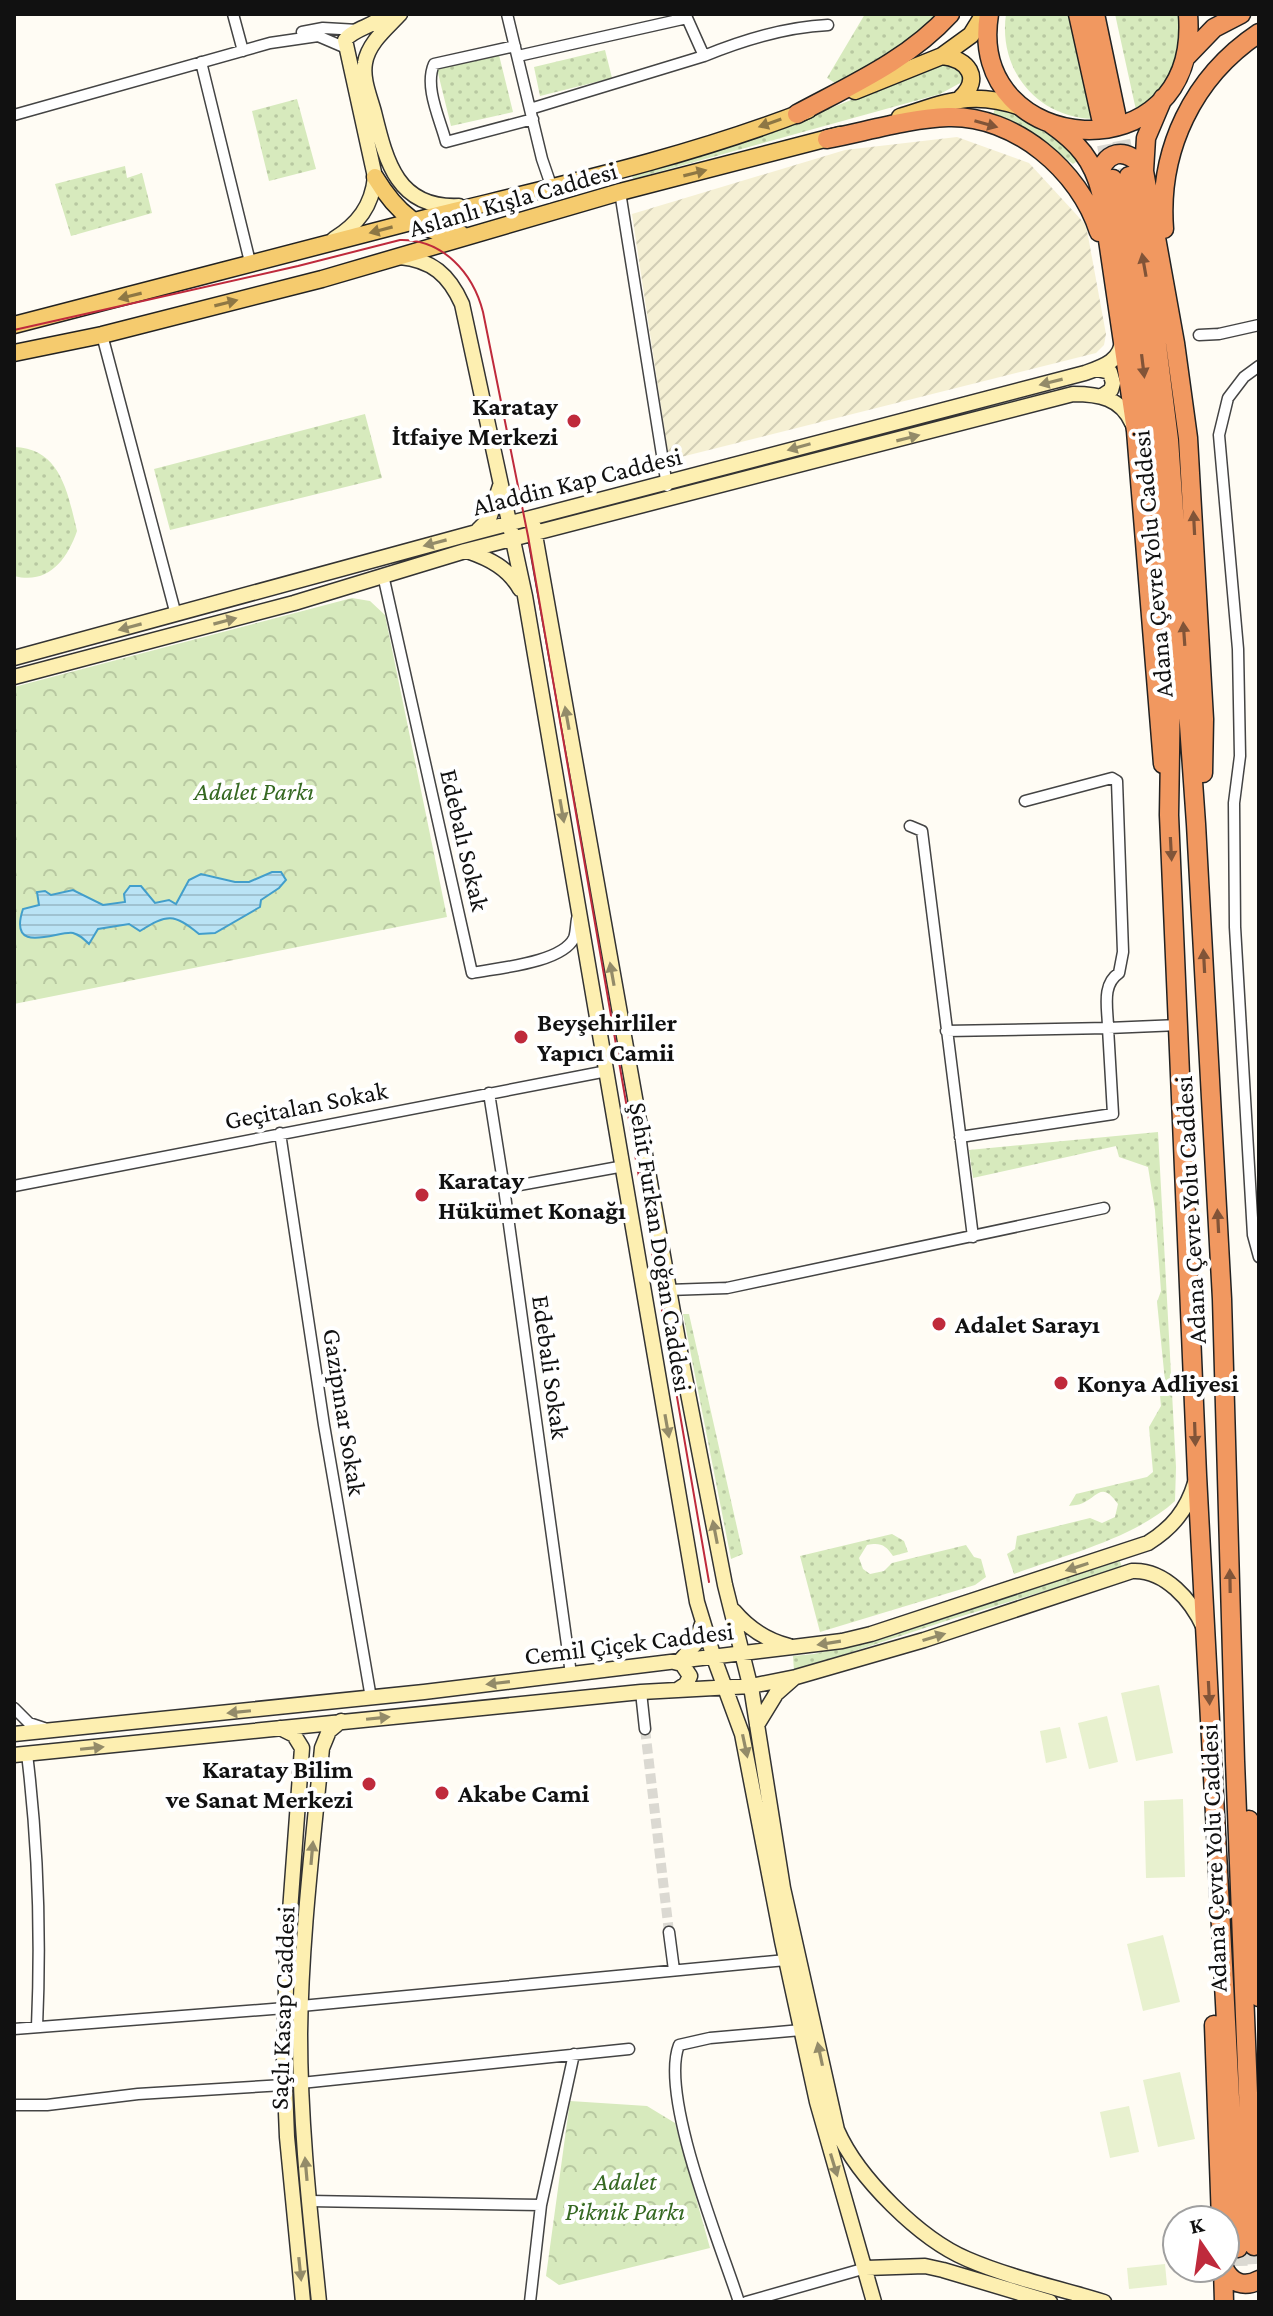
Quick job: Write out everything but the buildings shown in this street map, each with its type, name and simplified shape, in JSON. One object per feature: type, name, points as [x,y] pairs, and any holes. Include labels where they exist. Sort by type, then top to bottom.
[{"type":"highway","points":[[797,114],[880,70],[916,46],[950,14]]},
{"type":"highway","points":[[987,14],[992,61],[1010,95],[1087,155],[1121,177],[1175,343]]},
{"type":"highway","points":[[1078,14],[1109,116],[1095,14]]},
{"type":"highway","points":[[1186,59],[1190,35],[1188,14]]},
{"type":"highway","points":[[1051,124],[1081,131],[1111,129],[1140,118],[1163,98],[1177,80],[1194,47],[1214,28],[1241,14]]},
{"type":"highway","points":[[1196,824],[1203,774],[1204,719],[1189,450],[1162,210],[1168,161],[1177,132],[1199,91],[1229,56],[1259,33]]},
{"type":"highway","points":[[1117,295],[1121,177],[1146,138],[1163,98]]},
{"type":"highway","points":[[827,139],[926,119],[951,117],[980,122],[1016,135],[1053,161],[1072,181],[1093,212],[1117,295],[1136,431],[1156,704],[1169,815]]},
{"type":"highway","name":"Adana Çevre Yolu Caddesi","points":[[1121,177],[1154,321],[1169,440],[1196,824],[1222,1299],[1246,2247],[1214,1782],[1197,1475],[1169,815],[1171,691],[1157,479],[1121,177]]},
{"type":"highway","points":[[1235,1761],[1249,1815],[1259,1997]]},
{"type":"highway","points":[[1214,1782],[1209,1871],[1220,2204]]},
{"type":"main road","name":"Aslanlı Kışla Caddesi","points":[[14,325],[552,188],[709,144],[797,114],[942,56],[971,35],[987,14]]},
{"type":"main road","points":[[942,56],[957,58],[968,69],[971,79],[969,91],[961,98]]},
{"type":"main road","name":"Aslanlı Kışla Caddesi","points":[[14,353],[102,335],[399,257],[620,192],[827,139],[961,98],[996,99],[1024,108]]},
{"type":"main road","points":[[375,177],[396,206],[413,222],[438,232],[463,234],[482,231]]},
{"type":"street","points":[[233,14],[243,51]]},
{"type":"street","points":[[319,247],[358,221],[371,198],[375,177],[346,48],[347,36],[375,24],[387,14]]},
{"type":"street","points":[[270,43],[318,36],[346,48],[355,56],[363,55],[400,14]]},
{"type":"street","points":[[507,14],[552,188]]},
{"type":"street","points":[[704,56],[686,16],[516,51],[434,64],[430,73],[446,142],[704,56],[728,46],[799,27],[828,25]]},
{"type":"street","points":[[15,111],[243,51],[314,29],[359,31],[369,37],[366,81],[384,151],[395,177],[408,191],[426,201],[445,206],[484,204]]},
{"type":"street","points":[[201,62],[251,266]]},
{"type":"street","points":[[620,192],[668,491]]},
{"type":"street","name":"Şehit Furkan Doğan Caddesi","points":[[399,257],[438,269],[456,290],[462,304],[525,596],[697,1602],[748,1760],[801,2030],[831,2154],[874,2302]]},
{"type":"street","points":[[1097,369],[1109,364],[1122,346],[1122,324]]},
{"type":"street","points":[[1199,335],[1259,325]]},
{"type":"street","points":[[102,335],[176,615]]},
{"type":"street","points":[[1259,366],[1244,377],[1228,398],[1219,435],[1238,649],[1240,756],[1234,803],[1235,927],[1252,1220],[1259,1257]]},
{"type":"street","points":[[1097,369],[1110,372],[1112,377],[1111,390],[1102,396]]},
{"type":"street","name":"Aladdin Kap Caddesi","points":[[14,677],[294,603],[465,551],[535,534],[810,444],[1097,369]]},
{"type":"street","name":"Aladdin Kap Caddesi","points":[[14,658],[532,518],[668,491],[1073,394],[1102,396]]},
{"type":"street","points":[[1102,396],[1127,413],[1136,431]]},
{"type":"street","points":[[473,533],[489,519],[501,482]]},
{"type":"street","name":"Şehit Furkan Doğan Caddesi","points":[[532,518],[668,1290],[729,1605],[751,1686],[778,1860],[837,2130],[874,2188],[950,2251],[985,2266],[1104,2302]]},
{"type":"street","points":[[465,551],[493,561],[505,570],[525,596]]},
{"type":"street","name":"Edebalı Sokak","points":[[383,575],[472,973],[547,958],[564,948],[574,938],[578,904]]},
{"type":"street","points":[[960,1137],[1113,1114],[1107,985],[1119,973],[1123,952],[1117,781],[1112,778],[1025,801]]},
{"type":"street","points":[[910,826],[922,831],[973,1237]]},
{"type":"street","points":[[946,1031],[1179,1025]]},
{"type":"street","name":"Geçitalan Sokak","points":[[14,1186],[607,1071]]},
{"type":"street","name":"Edebali Sokak","points":[[489,1093],[571,1674]]},
{"type":"street","name":"Gazipınar Sokak","points":[[280,1133],[324,1425],[371,1698]]},
{"type":"street","points":[[504,1188],[624,1166]]},
{"type":"street","points":[[668,1290],[727,1288],[1104,1208]]},
{"type":"street","name":"Cemil Çiçek Caddesi","points":[[14,1734],[371,1698],[676,1661],[712,1652],[742,1654],[798,1647],[871,1634],[1148,1543],[1175,1521],[1190,1499],[1197,1475]]},
{"type":"street","points":[[1127,1551],[1136,1558],[1132,1571],[1143,1571],[1173,1587],[1193,1608],[1206,1632]]},
{"type":"street","name":"Cemil Çiçek Caddesi","points":[[21,1754],[641,1692],[751,1686],[796,1677],[924,1640],[1132,1571]]},
{"type":"street","points":[[697,1602],[701,1608],[715,1608],[722,1602],[725,1585]]},
{"type":"street","points":[[729,1605],[750,1628],[765,1638],[798,1647]]},
{"type":"street","points":[[677,1690],[686,1684],[690,1676],[676,1661],[696,1643],[702,1619]]},
{"type":"street","points":[[757,1725],[776,1694],[796,1677]]},
{"type":"street","points":[[711,1689],[723,1695],[733,1707]]},
{"type":"street","points":[[641,1692],[645,1729]]},
{"type":"street","points":[[14,1708],[29,1723],[54,1731]]},
{"type":"street","points":[[280,1728],[294,1735],[302,1748],[309,1736],[316,1735],[324,1742],[329,1731],[341,1721]]},
{"type":"street","name":"Saçlı Kasap Caddesi","points":[[319,2302],[301,2083],[301,2006],[324,1742]]},
{"type":"street","name":"Saçlı Kasap Caddesi","points":[[302,1748],[285,2008],[284,2085],[303,2302]]},
{"type":"street","points":[[21,1754],[33,1803],[38,1902],[37,2027]]},
{"type":"street","points":[[669,1932],[674,1970]]},
{"type":"street","points":[[301,2006],[786,1960]]},
{"type":"street","points":[[14,2029],[285,2008]]},
{"type":"street","points":[[739,2302],[680,2122],[674,2059],[679,2045],[710,2038],[801,2030]]},
{"type":"street","points":[[301,2083],[629,2049]]},
{"type":"street","points":[[530,2302],[541,2205],[574,2054]]},
{"type":"street","points":[[14,2105],[47,2105],[138,2094],[284,2085]]},
{"type":"street","points":[[309,2201],[541,2205]]},
{"type":"street","points":[[746,2302],[866,2268],[925,2266],[1050,2302]]},
{"type":"shaded area","points":[[957,137],[1029,163],[1086,225],[1106,334],[1104,345],[1096,353],[669,460],[632,214],[845,150]]},
{"type":"green space","points":[[865,14],[937,14],[889,53],[835,83],[827,78]]},
{"type":"green space","points":[[1006,14],[1069,14],[1093,119],[1054,109],[1025,86],[1008,53]]},
{"type":"green space","points":[[1115,14],[1183,14],[1184,40],[1162,90],[1136,110]]},
{"type":"green space","points":[[605,50],[612,78],[540,96],[534,67]]},
{"type":"green space","points":[[499,55],[513,112],[451,126],[437,69]]},
{"type":"green space","points":[[950,61],[964,75],[962,82],[940,94],[633,179],[631,173],[813,115]]},
{"type":"green space","points":[[297,99],[316,169],[269,181],[252,111]]},
{"type":"green space","points":[[995,105],[1015,112],[1085,155],[1073,164],[1034,134],[993,117]]},
{"type":"green space","points":[[125,166],[127,178],[142,173],[152,213],[71,236],[55,184]]},
{"type":"green space","points":[[365,414],[382,478],[170,530],[154,469]]},
{"type":"green space","points":[[14,447],[30,449],[52,464],[66,488],[77,531],[62,560],[37,577],[14,576]]},
{"type":"green space","name":"Adalet Parkı","points":[[352,598],[370,601],[385,615],[447,917],[14,1004],[14,687]]},
{"type":"green space","points":[[1158,1132],[1176,1467],[1175,1501],[1159,1514],[1120,1535],[1014,1574],[1007,1554],[1015,1549],[1017,1536],[1090,1518],[1102,1523],[1115,1517],[1118,1504],[1104,1492],[1081,1504],[1069,1506],[1076,1494],[1147,1477],[1153,1472],[1149,1427],[1161,1406],[1159,1385],[1165,1381],[1157,1302],[1161,1291],[1155,1210],[1148,1167],[1119,1157],[1116,1146],[973,1178],[969,1150]]},
{"type":"green space","points":[[683,1314],[689,1314],[743,1554],[731,1559]]},
{"type":"green space","points":[[892,1534],[904,1541],[908,1552],[893,1556],[882,1545],[867,1545],[859,1558],[863,1569],[870,1574],[884,1571],[892,1563],[966,1545],[974,1557],[981,1559],[986,1577],[975,1585],[820,1632],[800,1556]]},
{"type":"green space","points":[[1120,1561],[1122,1568],[794,1671],[793,1656],[852,1645]]},
{"type":"green space","points":[[1159,1685],[1173,1753],[1136,1761],[1121,1693]]},
{"type":"green space","points":[[1107,1716],[1118,1762],[1089,1769],[1078,1723]]},
{"type":"green space","points":[[1060,1727],[1067,1758],[1046,1763],[1040,1731]]},
{"type":"green space","points":[[1183,1799],[1185,1877],[1146,1878],[1144,1801]]},
{"type":"green space","points":[[1163,1935],[1180,2002],[1143,2011],[1127,1944]]},
{"type":"green space","points":[[1180,2072],[1195,2139],[1158,2147],[1143,2080]]},
{"type":"green space","name":"Adalet Piknik Parkı","points":[[570,2101],[647,2106],[675,2123],[710,2248],[559,2285],[546,2276]]},
{"type":"green space","points":[[1129,2106],[1139,2152],[1110,2158],[1100,2112]]},
{"type":"green space","points":[[1161,2264],[1161,2284],[1167,2285],[1129,2289],[1127,2268]]},
{"type":"water","points":[[272,872],[281,872],[286,880],[261,900],[260,907],[215,933],[199,934],[183,922],[170,918],[157,921],[140,931],[129,924],[98,929],[89,944],[73,933],[37,938],[22,933],[23,909],[39,905],[37,892],[45,891],[51,895],[73,890],[103,905],[125,902],[124,894],[130,886],[141,886],[155,903],[169,900],[176,904],[189,880],[201,874],[249,882]]},
{"type":"tunnel","points":[[1116,114],[1127,169]]},
{"type":"tunnel","points":[[1101,118],[1111,171]]},
{"type":"tunnel","points":[[645,1729],[669,1932]]},
{"type":"tunnel","points":[[1254,2246],[1257,2302]]},
{"type":"tunnel","points":[[1239,2284],[1240,2302]]},
{"type":"tram line","points":[[14,330],[400,240],[416,241],[443,252],[472,284],[483,312],[528,536],[709,1582]]},
{"type":"place","name":"Karatay İtfaiye Merkezi","points":[[574,421]]},
{"type":"place","name":"Beyşehirliler Yapıcı Camii","points":[[521,1037]]},
{"type":"place","name":"Karatay Hükümet Konağı","points":[[422,1195]]},
{"type":"place","name":"Adalet Sarayı","points":[[939,1324]]},
{"type":"place","name":"Konya Adliyesi","points":[[1061,1383]]},
{"type":"place","name":"Karatay Bilim ve Sanat Merkezi","points":[[369,1784]]},
{"type":"place","name":"Akabe Cami","points":[[442,1793]]}]
